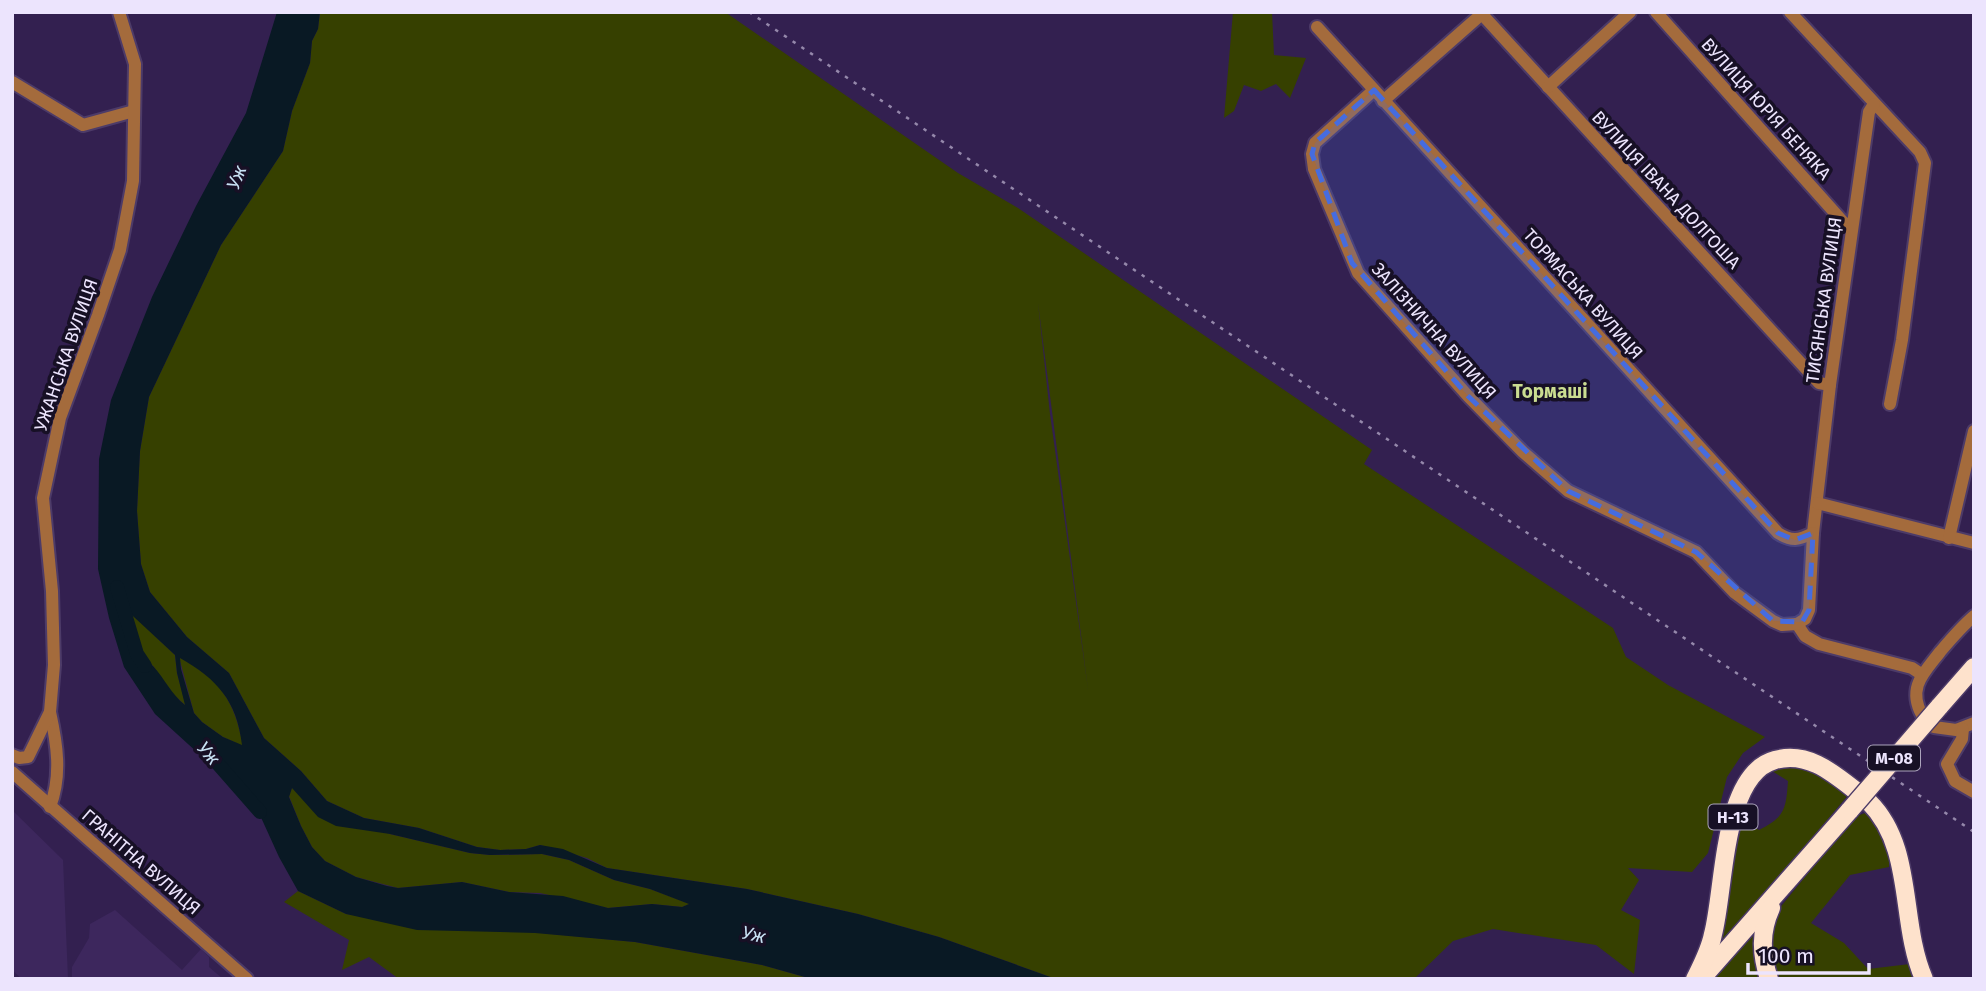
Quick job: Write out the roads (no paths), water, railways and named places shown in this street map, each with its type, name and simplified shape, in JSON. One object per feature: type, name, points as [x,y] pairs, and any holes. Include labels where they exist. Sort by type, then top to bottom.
[{"type":"highway","name":"М-08","points":[[1704,976],[1776,897],[1974,667]]},
{"type":"highway","name":"Н-13","points":[[1704,976],[1736,807],[1749,777],[1759,766],[1770,761],[1795,757],[1816,763],[1863,796],[1880,813],[1895,843],[1913,947],[1924,979]]},
{"type":"highway","points":[[1769,979],[1764,961],[1762,931],[1776,897]]},
{"type":"street","name":"УЖАНСЬКА ВУЛИЦЯ","points":[[50,807],[57,777],[58,753],[50,712],[54,631],[43,498],[60,418],[120,250],[132,181],[135,64],[119,12]]},
{"type":"street","points":[[1548,87],[1630,12]]},
{"type":"street","name":"ВУЛИЦЯ ЮРІЯ БЕНЯКА","points":[[1656,12],[1844,223],[1852,225]]},
{"type":"street","points":[[1790,12],[1920,152],[1926,167],[1891,404]]},
{"type":"street","points":[[1383,101],[1482,13]]},
{"type":"street","name":"ВУЛИЦЯ ІВАНА ДОЛГОША","points":[[1482,13],[1819,383],[1830,385]]},
{"type":"street","name":"ТОРМАСЬКА ВУЛИЦЯ","points":[[1317,27],[1778,533],[1794,540],[1813,533]]},
{"type":"street","points":[[12,82],[83,125],[134,111]]},
{"type":"street","name":"ЗАЛІЗНИЧНА ВУЛИЦЯ","points":[[1374,90],[1315,143],[1312,154],[1314,169],[1352,263],[1365,282],[1468,396],[1559,485],[1594,505],[1682,544],[1702,556],[1735,593],[1757,611],[1782,625],[1797,624],[1805,636],[1819,644],[1912,668],[1921,674]]},
{"type":"street","name":"ТИСЯНСЬКА ВУЛИЦЯ","points":[[1817,503],[1852,225],[1869,112],[1874,104]]},
{"type":"street","points":[[1949,538],[1974,431]]},
{"type":"street","points":[[1797,624],[1805,619],[1809,610],[1817,503],[1949,538],[1974,542]]},
{"type":"street","points":[[1922,715],[1917,696],[1921,674],[1959,628],[1974,616]]},
{"type":"street","name":"УЖАНСЬКА ВУЛИЦЯ","points":[[12,755],[19,758],[28,757],[50,712]]},
{"type":"street","points":[[1934,727],[1947,730],[1968,726]]},
{"type":"street","points":[[1968,726],[1947,764],[1955,781],[1974,792]]},
{"type":"street","name":"ГРАНІТНА ВУЛИЦЯ","points":[[12,772],[247,979]]},
{"type":"water","points":[[277,12],[320,12],[318,29],[312,41],[310,63],[292,111],[283,151],[221,245],[149,397],[140,451],[137,511],[141,564],[150,592],[187,637],[229,673],[264,738],[301,771],[327,801],[364,818],[419,828],[477,847],[500,850],[526,849],[540,845],[563,849],[607,868],[747,889],[858,914],[939,937],[1056,979],[812,979],[762,965],[635,942],[535,933],[417,930],[346,914],[298,891],[259,813],[232,776],[199,754],[155,714],[124,667],[98,569],[99,459],[111,400],[152,297],[196,206],[246,113]],"holes":[[[121,605],[175,655],[185,705],[153,666],[133,647],[121,623]],[[180,658],[215,683],[230,704],[242,745],[223,737],[194,713]],[[292,788],[318,817],[336,826],[390,834],[470,853],[542,854],[569,860],[614,880],[650,889],[689,904],[682,907],[652,904],[608,908],[563,896],[509,892],[462,882],[398,888],[387,886],[356,877],[325,861],[312,847],[289,797]]]},
{"type":"waterway","name":"Уж","points":[[117,587],[137,654],[145,666]]},
{"type":"waterway","name":"Уж","points":[[211,756],[260,812]]},
{"type":"railway","points":[[749,12],[1974,832]]},
{"type":"district","name":"Тормаші","points":[[1550,391]]}]
